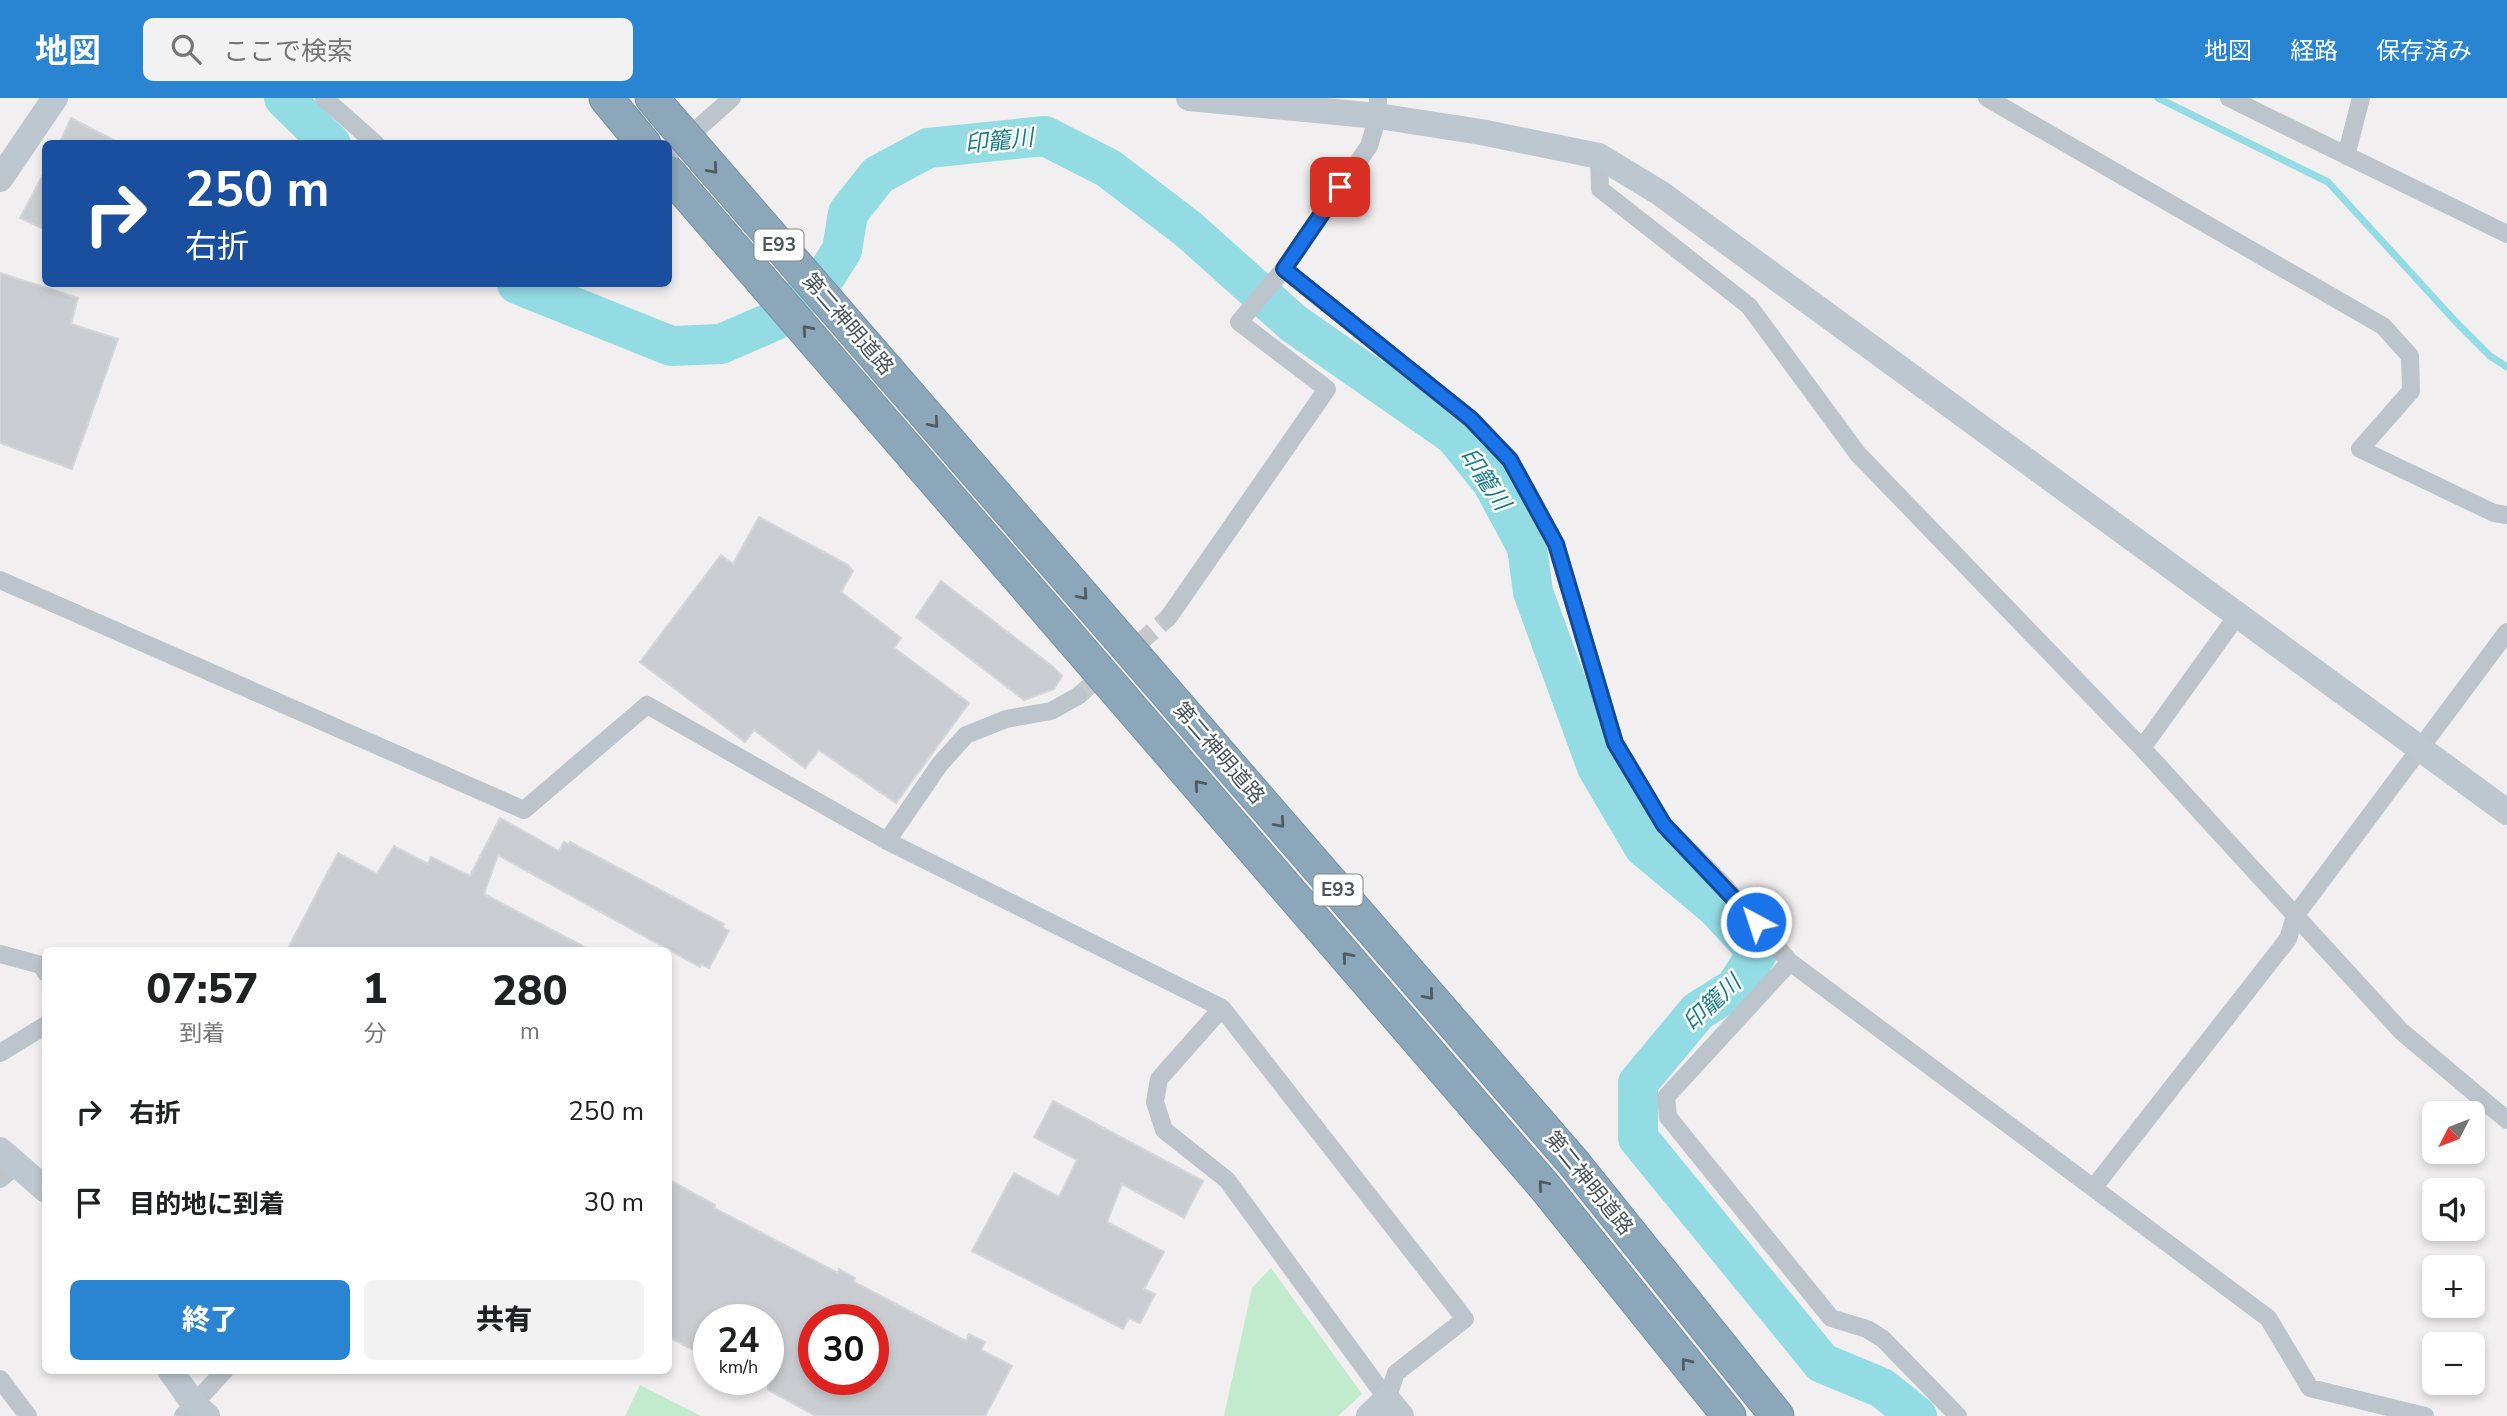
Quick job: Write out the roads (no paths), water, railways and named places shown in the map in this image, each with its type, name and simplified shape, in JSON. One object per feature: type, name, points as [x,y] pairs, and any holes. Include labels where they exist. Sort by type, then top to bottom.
[{"type":"highway","points":[[606,98],[641,140]]},
{"type":"highway","name":"第二神明道路","points":[[660,108],[1573,1162],[1777,1416]]},
{"type":"highway","name":"第二神明道路","points":[[672,177],[1545,1187],[1728,1416]]},
{"type":"street","points":[[0,179],[55,98]]},
{"type":"street","points":[[324,98],[371,140]]},
{"type":"street","points":[[672,151],[732,98]]},
{"type":"street","points":[[1189,98],[1378,107],[1598,156],[1660,192],[2507,812]]},
{"type":"street","points":[[1987,98],[2383,326],[2410,356],[2411,391],[2360,449],[2494,513],[2507,515]]},
{"type":"street","points":[[2229,98],[2507,234]]},
{"type":"street","points":[[2346,156],[2361,98]]},
{"type":"street","points":[[1168,618],[1327,389],[1239,322],[1284,269],[1369,146],[1378,107]]},
{"type":"street","points":[[1598,156],[1600,189],[1749,306],[1858,454],[2142,748],[2401,1031],[2507,1120]]},
{"type":"street","points":[[1284,269],[1471,419],[1510,460],[1556,544],[1615,743],[1664,825],[1722,883],[1790,962],[2268,1318],[2310,1388],[2426,1416]]},
{"type":"street","points":[[0,580],[524,810],[647,705],[887,841],[1222,1008],[1465,1319],[1396,1373],[1386,1410]]},
{"type":"street","points":[[2142,748],[2237,616]]},
{"type":"street","points":[[2094,1186],[2288,939],[2295,916],[2507,632]]},
{"type":"street","points":[[887,841],[940,764],[966,736],[1006,719],[1051,711],[1078,696]]},
{"type":"street","points":[[0,954],[42,967]]},
{"type":"street","points":[[1790,962],[1666,1097],[1668,1117],[1831,1318],[1867,1329],[1883,1339],[1958,1416]]},
{"type":"street","points":[[1222,1008],[1159,1079],[1155,1102],[1164,1130],[1227,1180],[1386,1410]]},
{"type":"street","points":[[0,1053],[42,1027]]},
{"type":"street","points":[[6,1164],[42,1187]]},
{"type":"street","points":[[172,1374],[194,1412],[222,1374]]},
{"type":"street","points":[[0,1379],[28,1416]]},
{"type":"waterway","name":"印籠川","points":[[284,98],[327,140]]},
{"type":"waterway","points":[[2158,98],[2328,182],[2456,322],[2490,356],[2507,367]]},
{"type":"waterway","name":"印籠川","points":[[524,287],[671,346],[721,344],[776,320],[827,274],[842,250],[848,213],[878,175],[928,148],[1045,136],[1108,168],[1188,229],[1293,323],[1454,435],[1492,482],[1527,547],[1533,592],[1597,767],[1644,847],[1717,908],[1758,952],[1735,988],[1698,1011],[1638,1083],[1638,1138],[1822,1363],[1882,1388],[1917,1416]]},
{"type":"tunnel","points":[[1078,696],[1168,618]]}]
